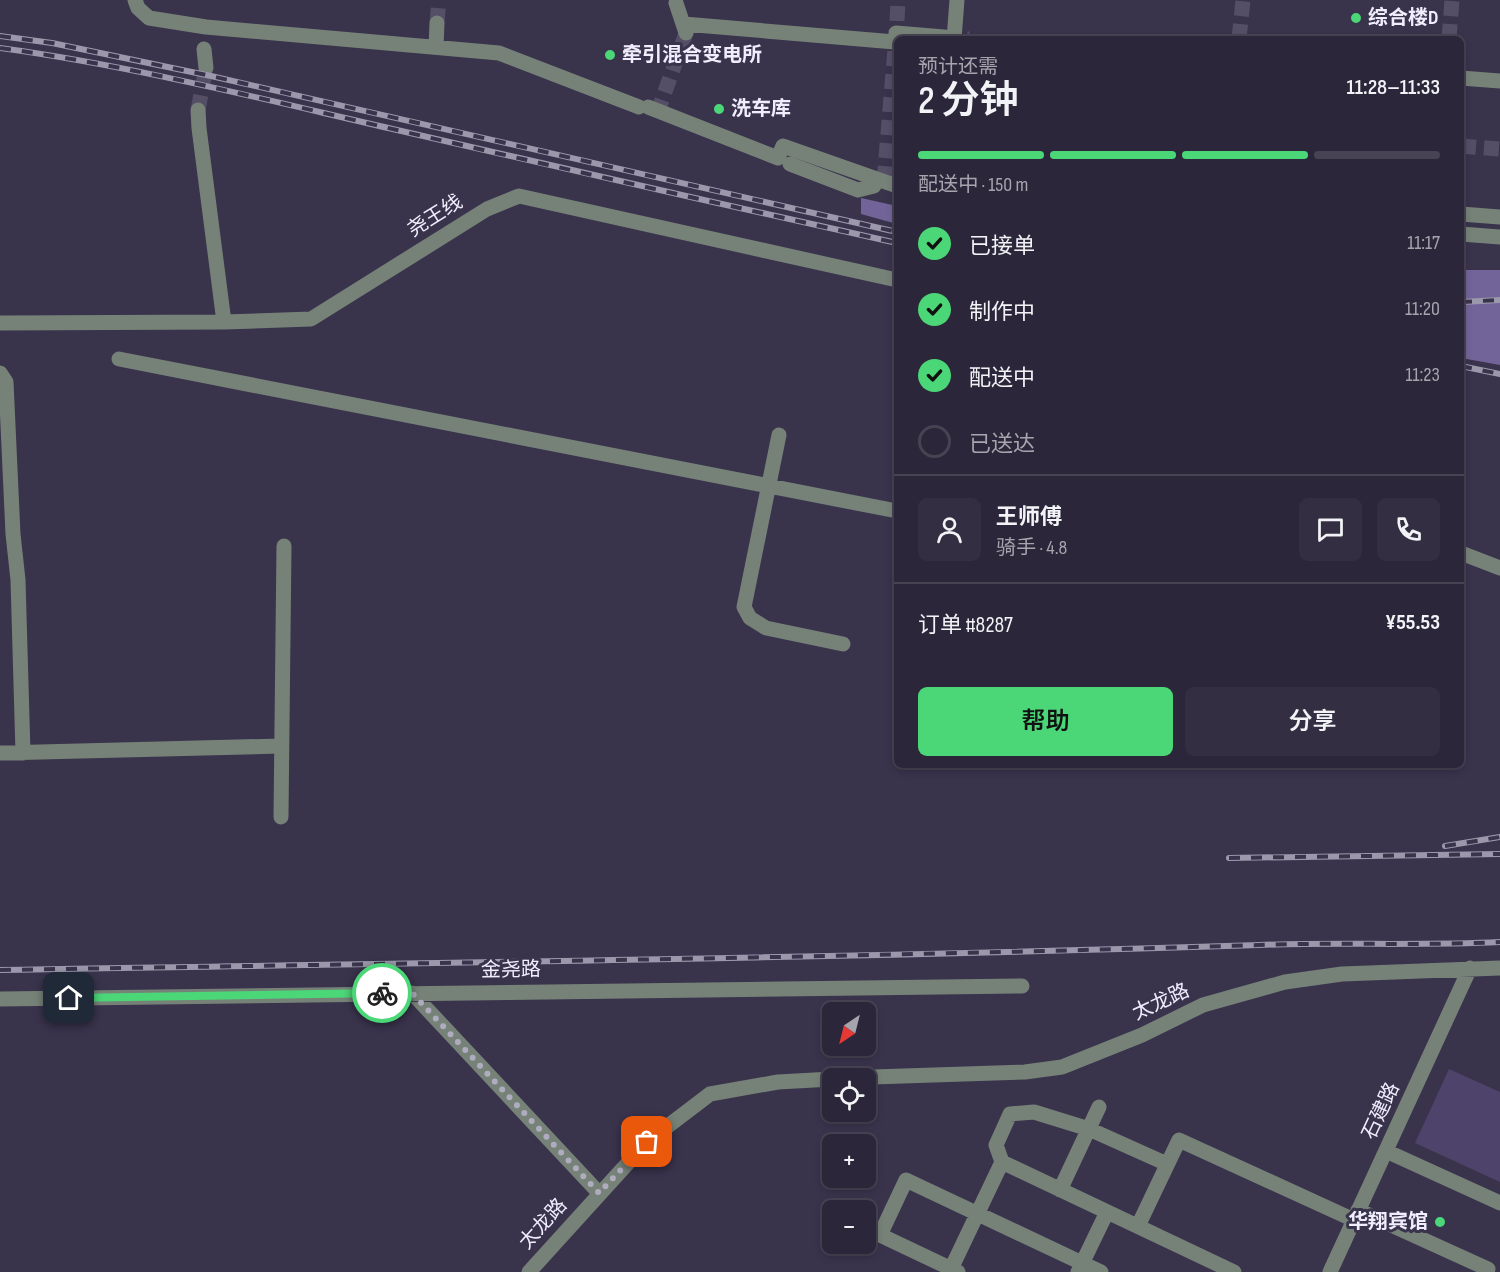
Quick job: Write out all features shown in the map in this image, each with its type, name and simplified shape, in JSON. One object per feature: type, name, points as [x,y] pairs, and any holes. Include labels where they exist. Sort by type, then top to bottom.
[{"type":"street","points":[[135,0],[143,14],[149,18],[206,27],[499,53],[778,159],[783,146],[894,185]]},
{"type":"street","points":[[949,36],[957,0]]},
{"type":"street","points":[[676,3],[685,29],[896,36]]},
{"type":"street","points":[[436,47],[438,23]]},
{"type":"street","points":[[204,49],[206,68]]},
{"type":"street","points":[[1464,78],[1500,81]]},
{"type":"street","points":[[198,110],[224,322]]},
{"type":"street","points":[[790,164],[858,190],[874,186]]},
{"type":"street","name":"尧王线","points":[[0,323],[224,322],[311,319],[487,208],[519,196],[894,279]]},
{"type":"street","points":[[1464,214],[1500,217]]},
{"type":"street","points":[[1464,234],[1500,237]]},
{"type":"street","points":[[119,358],[894,510]]},
{"type":"street","points":[[0,373],[6,382],[13,534],[18,580],[23,753]]},
{"type":"street","points":[[779,435],[744,607],[750,618],[766,628],[843,644]]},
{"type":"street","points":[[281,817],[284,546]]},
{"type":"street","points":[[1464,554],[1500,568]]},
{"type":"street","points":[[0,753],[281,746]]},
{"type":"street","name":"石建路","points":[[1332,1271],[1470,968]]},
{"type":"street","name":"太龙路","points":[[876,1077],[1025,1072],[1062,1067],[1142,1035],[1203,1005],[1285,982],[1342,974],[1500,968]]},
{"type":"street","name":"金尧路","points":[[0,999],[1022,986]]},
{"type":"street","points":[[412,993],[599,1193]]},
{"type":"street","name":"太龙路","points":[[529,1272],[647,1142],[710,1094],[778,1082],[822,1080]]},
{"type":"street","points":[[1060,1190],[1099,1107]]},
{"type":"street","points":[[1167,1164],[1089,1129],[1034,1112],[1010,1114],[996,1145],[1002,1162],[1138,1226],[1203,1266],[1233,1272]]},
{"type":"street","points":[[1138,1226],[1179,1140],[1488,1269]]},
{"type":"street","points":[[1386,1151],[1500,1203]]},
{"type":"street","points":[[1002,1162],[977,1214],[951,1270],[880,1235],[906,1180],[977,1214],[1080,1268],[1101,1272]]},
{"type":"street","points":[[1080,1268],[1107,1212]]},
{"type":"shaded area","points":[[861,198],[894,205],[894,223],[861,214]]},
{"type":"shaded area","points":[[1464,270],[1500,270],[1500,365],[1464,359]]},
{"type":"shaded area","points":[[1449,1069],[1500,1092],[1500,1182],[1415,1143]]},
{"type":"tunnel","points":[[437,23],[439,0]]},
{"type":"tunnel","points":[[897,21],[898,0]]},
{"type":"tunnel","points":[[1239,36],[1243,0]]},
{"type":"tunnel","points":[[1449,36],[1452,0]]},
{"type":"tunnel","points":[[657,114],[686,33]]},
{"type":"tunnel","points":[[884,181],[894,61]]},
{"type":"tunnel","points":[[198,110],[206,68]]},
{"type":"tunnel","points":[[1464,146],[1500,149]]},
{"type":"railway","points":[[0,36],[52,43],[211,76],[894,231]]},
{"type":"railway","points":[[0,48],[50,55],[200,84],[894,242]]},
{"type":"railway","points":[[1464,302],[1500,300]]},
{"type":"railway","points":[[1464,367],[1500,374]]},
{"type":"railway","points":[[1445,846],[1500,837]]},
{"type":"railway","points":[[1229,858],[1500,854]]},
{"type":"railway","points":[[0,970],[787,957],[1289,944],[1500,942]]},
{"type":"way so far","points":[[382,993],[412,993],[599,1193],[647,1142]]},
{"type":"place","name":"综合楼D","points":[[1356,18]]},
{"type":"place","name":"牵引混合变电所","points":[[610,55]]},
{"type":"place","name":"洗车库","points":[[719,109]]},
{"type":"place","name":"华翔宾馆","points":[[1440,1222]]},
{"type":"route","points":[[69,998],[382,993]]}]
